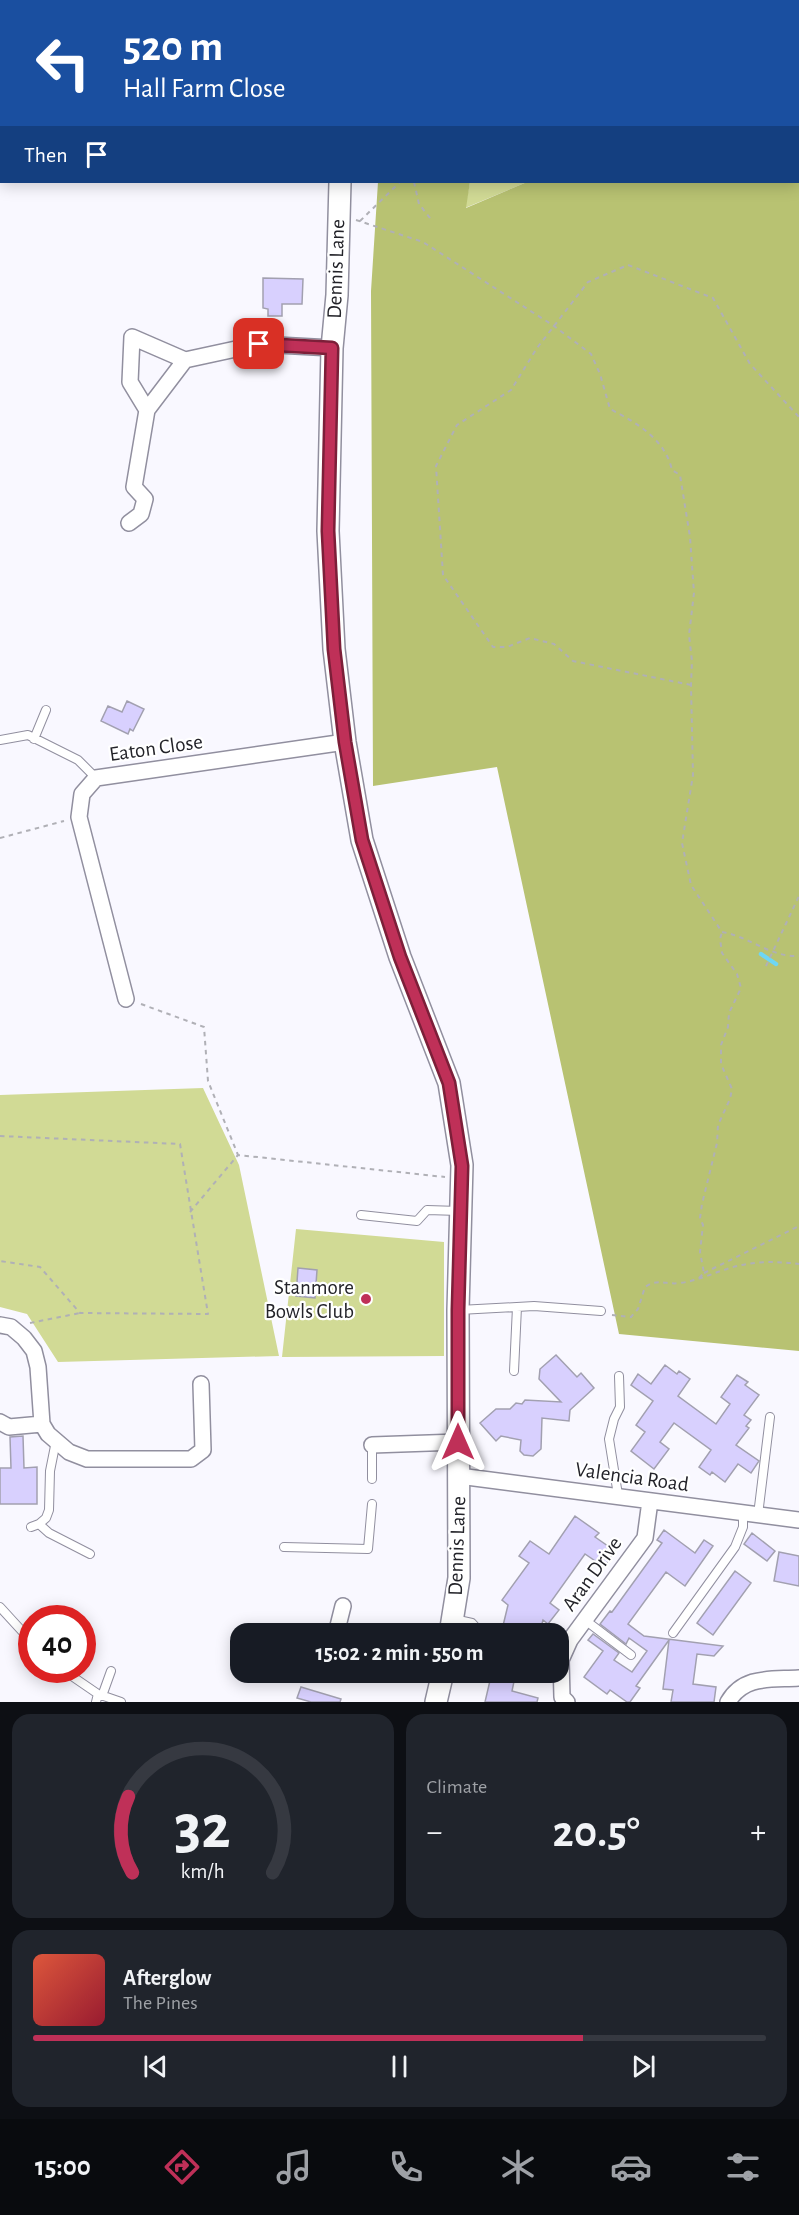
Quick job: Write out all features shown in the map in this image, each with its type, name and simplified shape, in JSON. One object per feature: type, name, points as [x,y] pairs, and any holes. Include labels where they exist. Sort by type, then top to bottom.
[{"type":"street","name":"Dennis Lane","points":[[340,183],[337,295],[332,348],[328,531],[334,649],[345,742],[362,840],[400,957],[449,1083],[462,1166],[458,1310],[459,1578],[452,1623]]},
{"type":"street","points":[[147,410],[130,382],[132,337],[185,360],[259,344],[332,348]]},
{"type":"street","points":[[129,523],[141,514],[146,500],[134,487],[147,410],[185,360]]},
{"type":"street","name":"Eaton Close","points":[[78,818],[82,794],[96,778],[345,742]]},
{"type":"street","points":[[78,818],[126,999]]},
{"type":"street","points":[[5,1326],[24,1338],[34,1351],[38,1367],[42,1424],[69,1452],[87,1459],[191,1459],[203,1450],[201,1384]]},
{"type":"street","points":[[0,1422],[9,1427],[42,1424]]},
{"type":"street","points":[[372,1444],[458,1442]]},
{"type":"street","name":"Valencia Road","points":[[459,1476],[799,1520]]},
{"type":"street","name":"Aran Drive","points":[[567,1702],[562,1697],[561,1659],[570,1640],[645,1538],[650,1501]]},
{"type":"street","points":[[339,1623],[343,1606]]},
{"type":"street","points":[[728,1702],[737,1688],[747,1683],[799,1678]]},
{"type":"street","points":[[436,1702],[440,1683]]},
{"type":"lane","points":[[34,739],[46,710]]},
{"type":"lane","points":[[0,740],[28,735],[78,760],[96,778]]},
{"type":"lane","points":[[361,1215],[417,1221],[427,1210],[460,1211]]},
{"type":"lane","points":[[458,1310],[534,1306],[601,1311]]},
{"type":"lane","points":[[514,1371],[517,1307]]},
{"type":"lane","points":[[618,1495],[609,1439],[620,1407],[619,1376]]},
{"type":"lane","points":[[673,1633],[735,1547],[751,1514],[770,1417]]},
{"type":"lane","points":[[56,1441],[50,1471],[49,1509],[46,1518],[35,1526],[90,1554]]},
{"type":"lane","points":[[372,1444],[372,1479]]},
{"type":"lane","points":[[284,1547],[368,1549],[372,1504]]},
{"type":"lane","points":[[0,1607],[18,1627]]},
{"type":"lane","points":[[585,1620],[631,1655]]},
{"type":"lane","points":[[99,1698],[111,1671]]},
{"type":"lane","points":[[80,1683],[99,1698],[121,1702]]},
{"type":"path","points":[[360,221],[399,183]]},
{"type":"path","points":[[414,183],[419,204],[430,218]]},
{"type":"path","points":[[339,217],[360,221],[423,242],[554,326],[591,354],[600,374],[610,409],[635,422],[654,437],[669,457],[672,470],[680,475],[694,571],[689,635],[692,661],[693,775],[682,843],[691,885],[722,932],[720,939],[722,953],[737,974],[741,988],[729,1013],[728,1027],[721,1045],[721,1064],[732,1089],[718,1125],[717,1143],[702,1203],[700,1218],[703,1225],[700,1252],[704,1263],[704,1273]]},
{"type":"path","points":[[691,686],[573,661],[554,644],[530,638],[507,647],[493,647],[443,575],[436,466],[457,425],[511,390],[537,348],[588,282],[628,265],[713,298],[750,364],[799,417]]},
{"type":"path","points":[[0,838],[78,818]]},
{"type":"path","points":[[766,966],[799,896]]},
{"type":"path","points":[[722,932],[738,934],[774,952],[799,956]]},
{"type":"path","points":[[126,999],[204,1027],[208,1081],[238,1155]]},
{"type":"path","points":[[0,1136],[180,1144],[208,1314],[80,1313],[5,1326]]},
{"type":"path","points":[[238,1155],[461,1178]]},
{"type":"path","points":[[190,1212],[238,1155]]},
{"type":"path","points":[[699,1278],[704,1273],[799,1226]]},
{"type":"path","points":[[0,1261],[40,1267],[80,1313]]},
{"type":"path","points":[[601,1311],[631,1317],[638,1309],[645,1287],[653,1281],[681,1283],[731,1268],[761,1263],[799,1264]]},
{"type":"green space","points":[[378,183],[470,183],[466,208],[525,183],[799,183],[799,1351],[619,1334],[497,767],[373,786],[371,291]]},
{"type":"green space","points":[[470,183],[525,183],[465,208]]},
{"type":"green space","points":[[203,1088],[239,1165],[279,1356],[58,1362],[27,1314],[0,1307],[0,1095]]},
{"type":"green space","name":"Stanmore Bowls Club","points":[[296,1229],[444,1242],[444,1356],[282,1357]]},
{"type":"building","points":[[263,278],[303,279],[302,304],[282,304],[282,316],[268,316],[268,309],[263,308]]},
{"type":"building","points":[[127,701],[144,709],[133,731],[130,729],[128,734],[101,721],[108,706],[122,712]]},
{"type":"building","points":[[298,1268],[317,1270],[315,1298],[296,1296]]},
{"type":"building","points":[[556,1355],[577,1377],[581,1373],[594,1388],[570,1410],[569,1421],[542,1418],[541,1449],[533,1456],[524,1455],[520,1451],[521,1440],[501,1436],[496,1441],[480,1423],[496,1409],[510,1409],[516,1403],[522,1404],[525,1400],[561,1402],[539,1379],[540,1369]]},
{"type":"building","points":[[665,1365],[677,1374],[679,1371],[690,1379],[678,1396],[716,1424],[730,1404],[721,1397],[737,1375],[748,1382],[745,1385],[759,1395],[744,1415],[751,1420],[746,1426],[749,1428],[736,1445],[759,1461],[751,1473],[738,1464],[725,1482],[712,1472],[710,1475],[699,1467],[711,1450],[674,1423],[660,1442],[669,1449],[654,1469],[631,1451],[645,1432],[636,1425],[653,1401],[631,1385],[638,1374],[651,1384]]},
{"type":"building","points":[[23,1436],[24,1468],[37,1467],[37,1504],[0,1504],[0,1468],[11,1468],[10,1437]]},
{"type":"building","points":[[575,1516],[599,1533],[595,1537],[615,1551],[604,1567],[585,1554],[550,1603],[559,1610],[549,1623],[543,1620],[542,1623],[504,1623],[508,1605],[502,1600],[529,1563],[519,1556],[530,1541],[549,1554]]},
{"type":"building","points":[[664,1530],[695,1553],[704,1540],[713,1546],[685,1586],[666,1572],[628,1624],[644,1636],[723,1646],[714,1656],[697,1654],[693,1684],[716,1687],[714,1702],[671,1702],[673,1690],[663,1689],[669,1640],[636,1686],[640,1688],[630,1702],[610,1690],[607,1694],[584,1677],[603,1651],[588,1640],[593,1634],[619,1653],[614,1660],[632,1672],[647,1651],[629,1638],[626,1644],[600,1624],[610,1611],[612,1612],[662,1543],[657,1540]]},
{"type":"building","points":[[752,1533],[775,1551],[767,1561],[744,1544]]},
{"type":"building","points":[[779,1552],[799,1556],[799,1586],[774,1581]]},
{"type":"building","points":[[735,1571],[751,1583],[713,1635],[697,1623]]},
{"type":"building","points":[[489,1683],[514,1683],[512,1691],[538,1698],[537,1702],[485,1702]]},
{"type":"building","points":[[301,1687],[341,1699],[340,1702],[311,1702],[297,1698]]},
{"type":"waterway","points":[[761,954],[776,964]]},
{"type":"place","name":"Stanmore Bowls Club","points":[[366,1299]]},
{"type":"route","points":[[259,344],[332,348],[328,531],[334,649],[345,742],[362,840],[400,957],[449,1083],[462,1166],[458,1310],[458,1442]]}]
